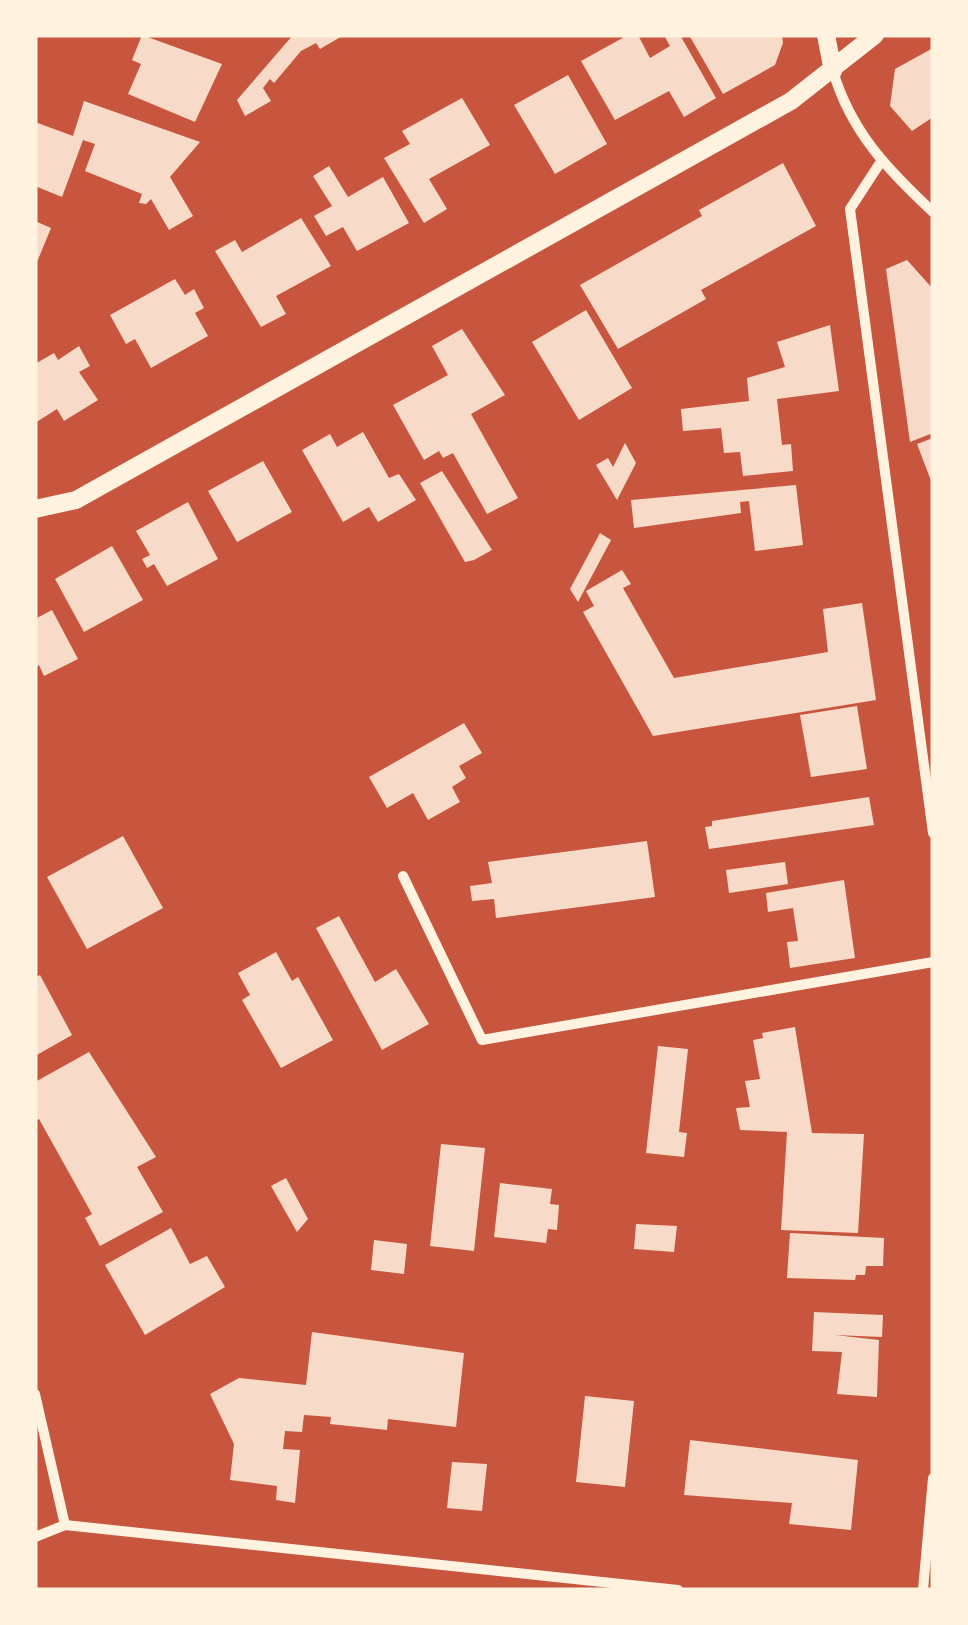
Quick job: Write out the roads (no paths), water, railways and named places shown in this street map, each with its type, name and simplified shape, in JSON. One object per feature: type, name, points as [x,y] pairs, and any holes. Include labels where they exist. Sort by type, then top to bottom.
[{"type":"street","points":[[826,35],[844,107],[880,163],[933,212]]},
{"type":"street","points":[[35,509],[76,500],[790,101],[833,72],[875,35]]},
{"type":"street","points":[[880,163],[850,209],[933,834]]},
{"type":"street","points":[[402,876],[482,1040],[933,962]]},
{"type":"street","points":[[35,1394],[65,1525]]},
{"type":"street","points":[[922,1590],[933,1478]]},
{"type":"street","points":[[35,1537],[65,1525],[678,1590]]}]
